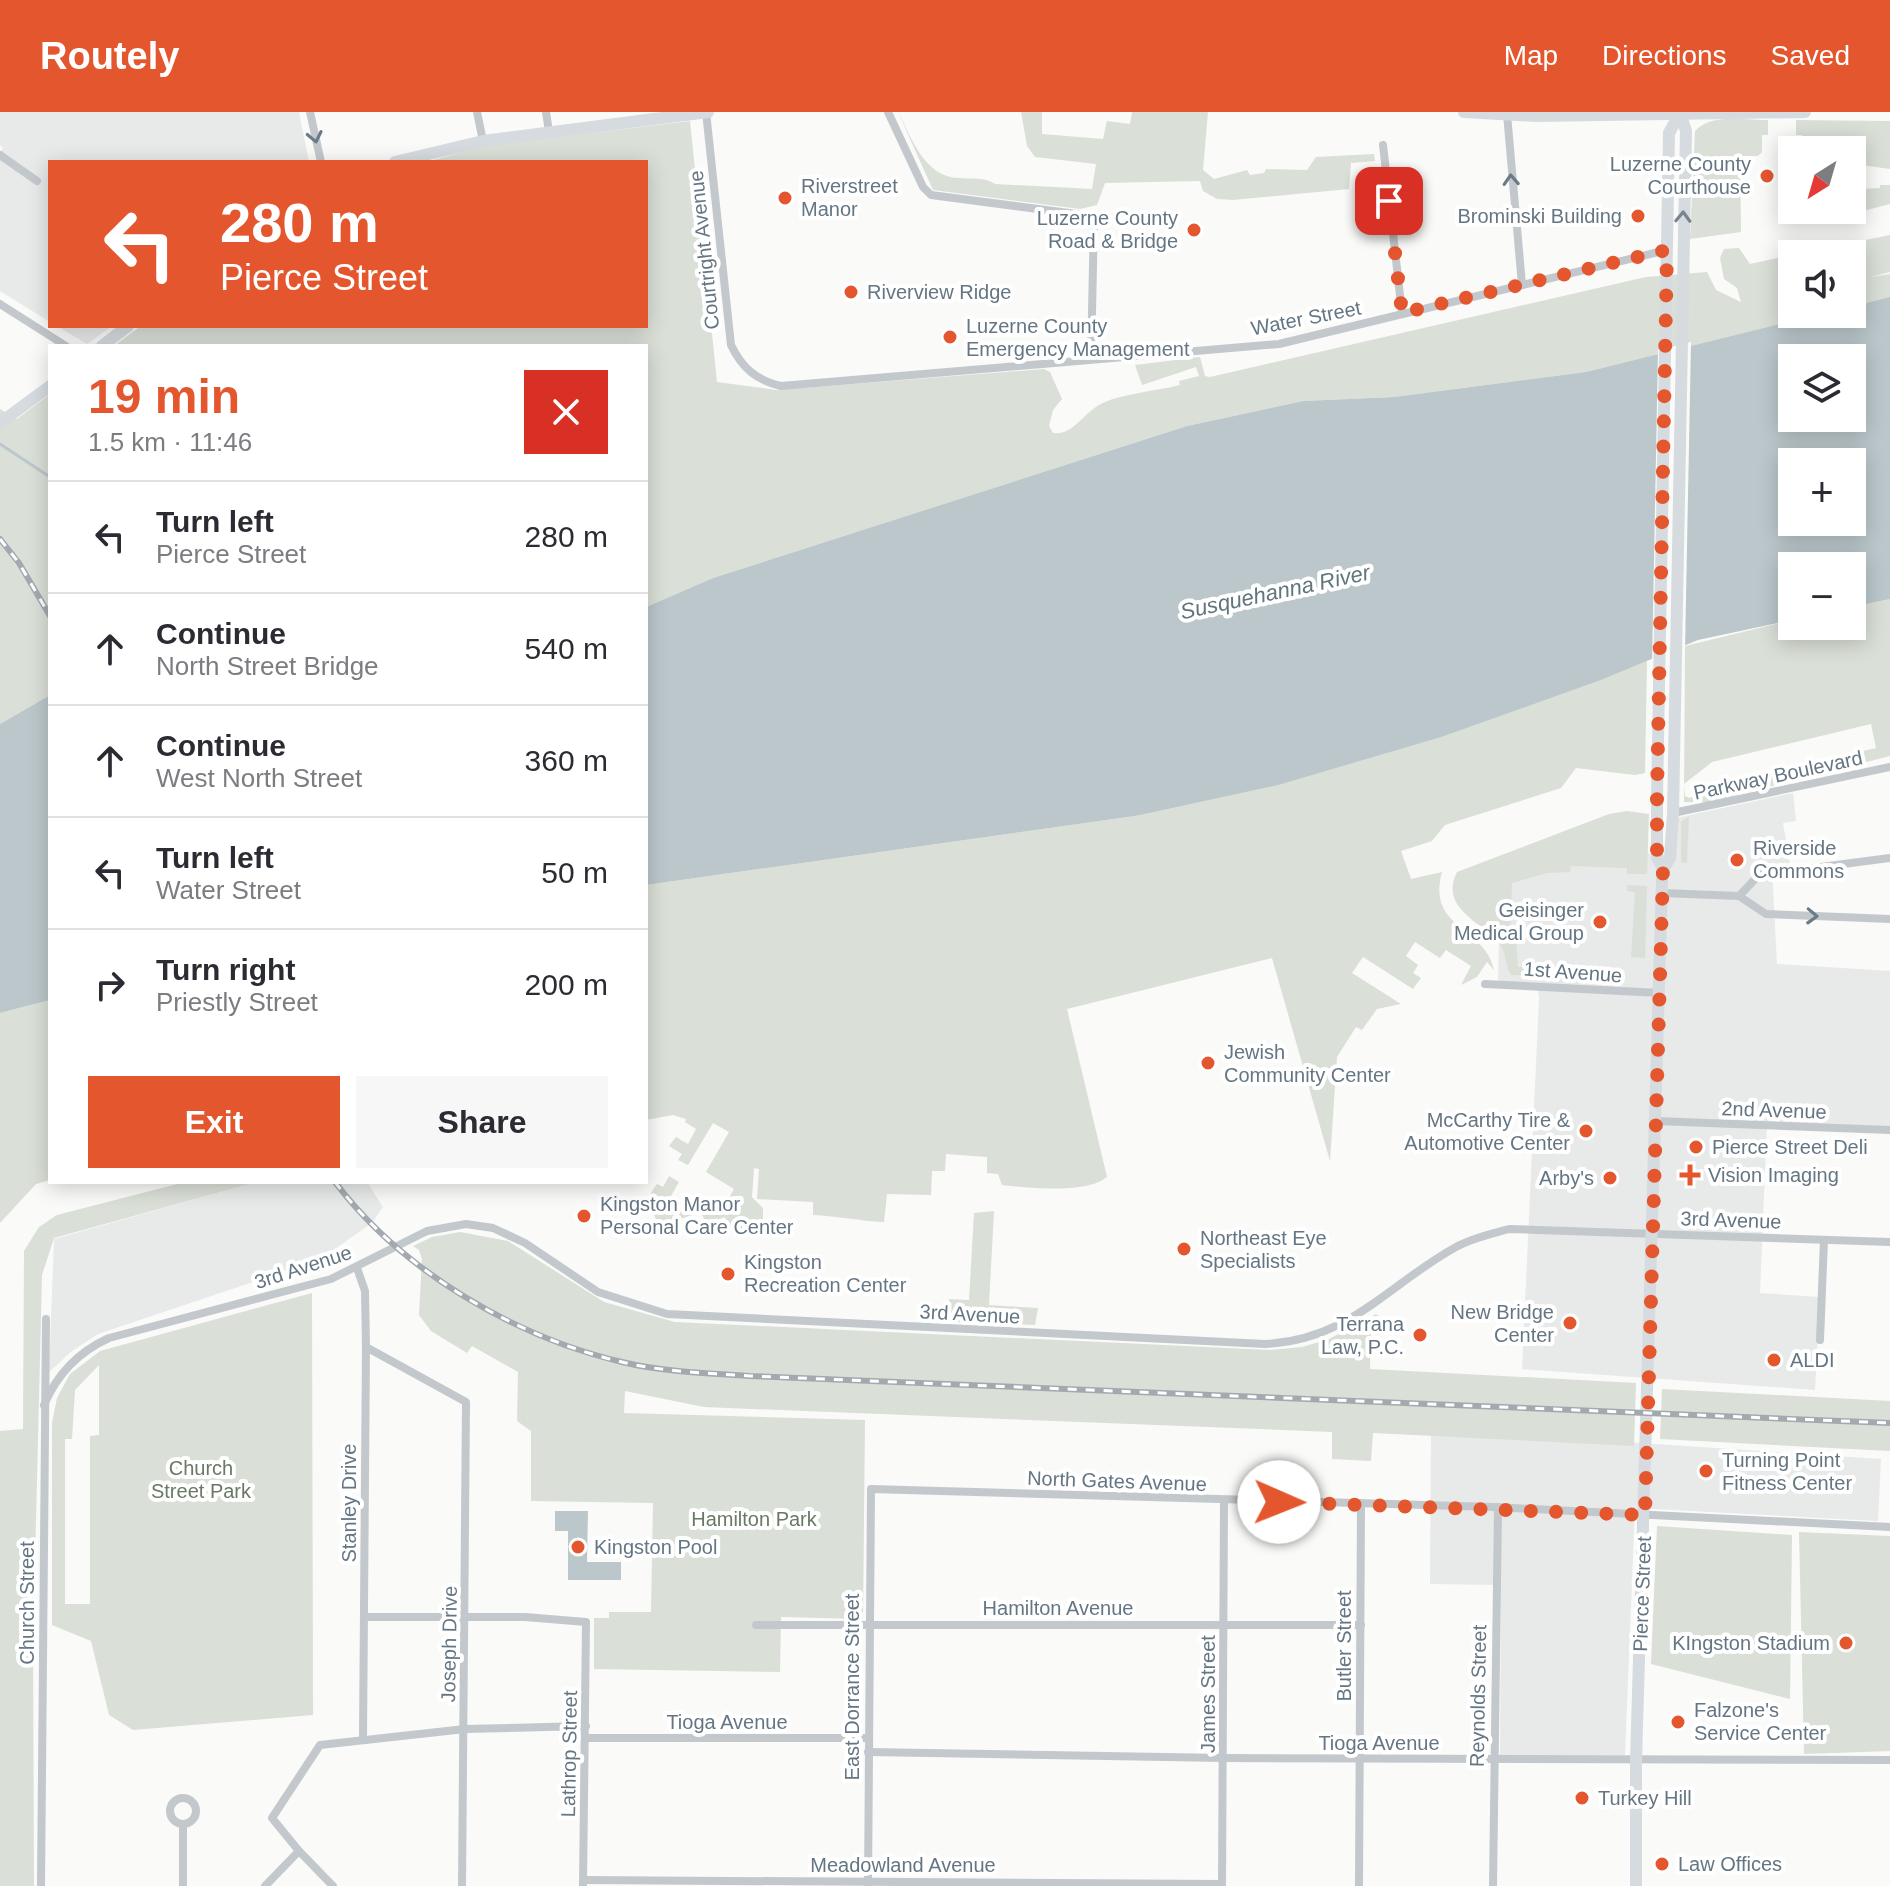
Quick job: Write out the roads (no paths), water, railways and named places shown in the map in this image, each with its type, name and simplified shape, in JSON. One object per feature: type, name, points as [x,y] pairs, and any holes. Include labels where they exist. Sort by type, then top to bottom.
[{"type":"main road","points":[[403,160],[483,141],[549,132],[627,116],[707,112]]},
{"type":"main road","points":[[1464,112],[1805,112]]},
{"type":"main road","points":[[1674,323],[1667,250],[1669,133],[1680,112]]},
{"type":"main road","points":[[1674,323],[1686,131],[1680,112]]},
{"type":"main road","name":"Pierce Street","points":[[1663,869],[1670,858],[1673,813],[1674,323]]},
{"type":"main road","name":"Pierce Street","points":[[1636,1886],[1636,1761],[1663,869],[1657,857],[1657,797],[1674,323]]},
{"type":"main road","points":[[105,344],[125,328]]},
{"type":"main road","points":[[3,421],[48,387]]},
{"type":"street","points":[[310,112],[321,160]]},
{"type":"street","points":[[477,112],[483,141]]},
{"type":"street","points":[[546,112],[549,132]]},
{"type":"street","name":"Courtright Avenue","points":[[707,112],[728,332],[738,359],[755,377]]},
{"type":"street","points":[[888,112],[923,187],[931,195],[1084,215],[1094,219],[1091,358]]},
{"type":"street","points":[[1507,114],[1522,285]]},
{"type":"street","points":[[1383,145],[1402,313]]},
{"type":"street","points":[[0,155],[37,181]]},
{"type":"street","name":"Water Street","points":[[755,377],[768,383],[795,386],[1279,344],[1667,250]]},
{"type":"street","points":[[0,304],[63,344]]},
{"type":"street","name":"Parkway Boulevard","points":[[1673,813],[1890,767]]},
{"type":"street","points":[[1739,896],[1759,875],[1890,858]]},
{"type":"street","points":[[1662,893],[1739,896],[1766,914],[1890,919]]},
{"type":"street","name":"1st Avenue","points":[[1485,984],[1660,993]]},
{"type":"street","name":"2nd Avenue","points":[[1656,1121],[1890,1130]]},
{"type":"street","name":"3rd Avenue","points":[[44,1405],[55,1382],[69,1365],[87,1349],[109,1338],[314,1284],[357,1268],[427,1231],[466,1224],[506,1233],[598,1292],[667,1314],[1265,1344],[1300,1341],[1333,1330],[1453,1248],[1491,1234],[1531,1228],[1890,1242]]},
{"type":"street","points":[[1820,1340],[1824,1240]]},
{"type":"street","name":"Stanley Drive","points":[[357,1268],[365,1291],[366,1347],[363,1739]]},
{"type":"street","name":"Church Street","points":[[41,1886],[46,1319]]},
{"type":"street","name":"Joseph Drive","points":[[366,1347],[466,1402],[467,1617],[462,1886]]},
{"type":"street","name":"North Gates Avenue","points":[[871,1489],[1498,1507],[1890,1527]]},
{"type":"street","name":"East Dorrance Street","points":[[868,1883],[871,1489]]},
{"type":"street","name":"James Street","points":[[1222,1885],[1224,1501]]},
{"type":"street","name":"Butler Street","points":[[1359,1886],[1361,1503]]},
{"type":"street","name":"Reynolds Street","points":[[1493,1886],[1498,1507]]},
{"type":"street","points":[[365,1617],[467,1617]]},
{"type":"street","name":"Lathrop Street","points":[[467,1617],[586,1622],[583,1883]]},
{"type":"street","name":"Hamilton Avenue","points":[[756,1625],[1361,1625]]},
{"type":"street","points":[[333,1886],[272,1818],[320,1745],[465,1729],[586,1726]]},
{"type":"street","name":"Tioga Avenue","points":[[586,1738],[868,1738]]},
{"type":"street","name":"Tioga Avenue","points":[[868,1752],[1224,1758],[1890,1760]]},
{"type":"street","points":[[183,1824],[183,1886]]},
{"type":"street","points":[[265,1886],[299,1851]]},
{"type":"street","name":"Meadowland Avenue","points":[[583,1883],[1222,1885]]},
{"type":"water","name":"Susquehanna River","points":[[1890,297],[1890,599],[1866,604],[1866,552],[1778,552],[1778,623],[1698,640],[1598,681],[1441,737],[1278,785],[1135,816],[648,885],[648,606],[713,578],[1187,426],[1303,401],[1394,397],[1586,372],[1778,325],[1778,328],[1866,328],[1866,303]]},
{"type":"water","points":[[48,696],[48,1001],[0,1013],[0,724]]},
{"type":"water","name":"Kingston Pool","points":[[555,1511],[588,1511],[587,1562],[621,1562],[621,1580],[568,1580],[568,1531],[555,1531]]},
{"type":"waterway","points":[[0,444],[48,476]]},
{"type":"railway","points":[[0,539],[19,563],[48,613]]},
{"type":"railway","points":[[337,1184],[393,1244],[464,1296],[541,1336],[582,1351],[653,1368],[750,1376],[1890,1423]]},
{"type":"place","name":"Luzerne County Courthouse","points":[[1767,176]]},
{"type":"place","name":"Riverstreet Manor","points":[[785,198]]},
{"type":"place","name":"Brominski Building","points":[[1638,216]]},
{"type":"place","name":"Luzerne County Road & Bridge","points":[[1194,230]]},
{"type":"place","name":"Riverview Ridge","points":[[851,292]]},
{"type":"place","name":"Luzerne County Emergency Management","points":[[950,337]]},
{"type":"place","name":"Riverside Commons","points":[[1737,860]]},
{"type":"place","name":"Geisinger Medical Group","points":[[1600,922]]},
{"type":"place","name":"Jewish Community Center","points":[[1208,1063]]},
{"type":"place","name":"McCarthy Tire & Automotive Center","points":[[1586,1131]]},
{"type":"place","name":"Pierce Street Deli","points":[[1696,1147]]},
{"type":"place","name":"Vision Imaging","points":[[1690,1175]]},
{"type":"place","name":"Arby's","points":[[1610,1178]]},
{"type":"place","name":"Kingston Manor Personal Care Center","points":[[584,1216]]},
{"type":"place","name":"Northeast Eye Specialists","points":[[1184,1249]]},
{"type":"place","name":"Kingston Recreation Center","points":[[728,1274]]},
{"type":"place","name":"New Bridge Center","points":[[1570,1323]]},
{"type":"place","name":"Terrana Law, P.C.","points":[[1420,1335]]},
{"type":"place","name":"ALDI","points":[[1774,1360]]},
{"type":"place","name":"Turning Point Fitness Center","points":[[1706,1471]]},
{"type":"place","name":"Kingston Pool","points":[[578,1547]]},
{"type":"place","name":"KIngston Stadium","points":[[1846,1643]]},
{"type":"place","name":"Falzone's Service Center","points":[[1678,1722]]},
{"type":"place","name":"Turkey Hill","points":[[1582,1798]]},
{"type":"place","name":"Law Offices","points":[[1662,1864]]},
{"type":"park label","name":"Church Street Park","points":[[201,1480]]},
{"type":"park label","name":"Hamilton Park","points":[[754,1519]]}]
